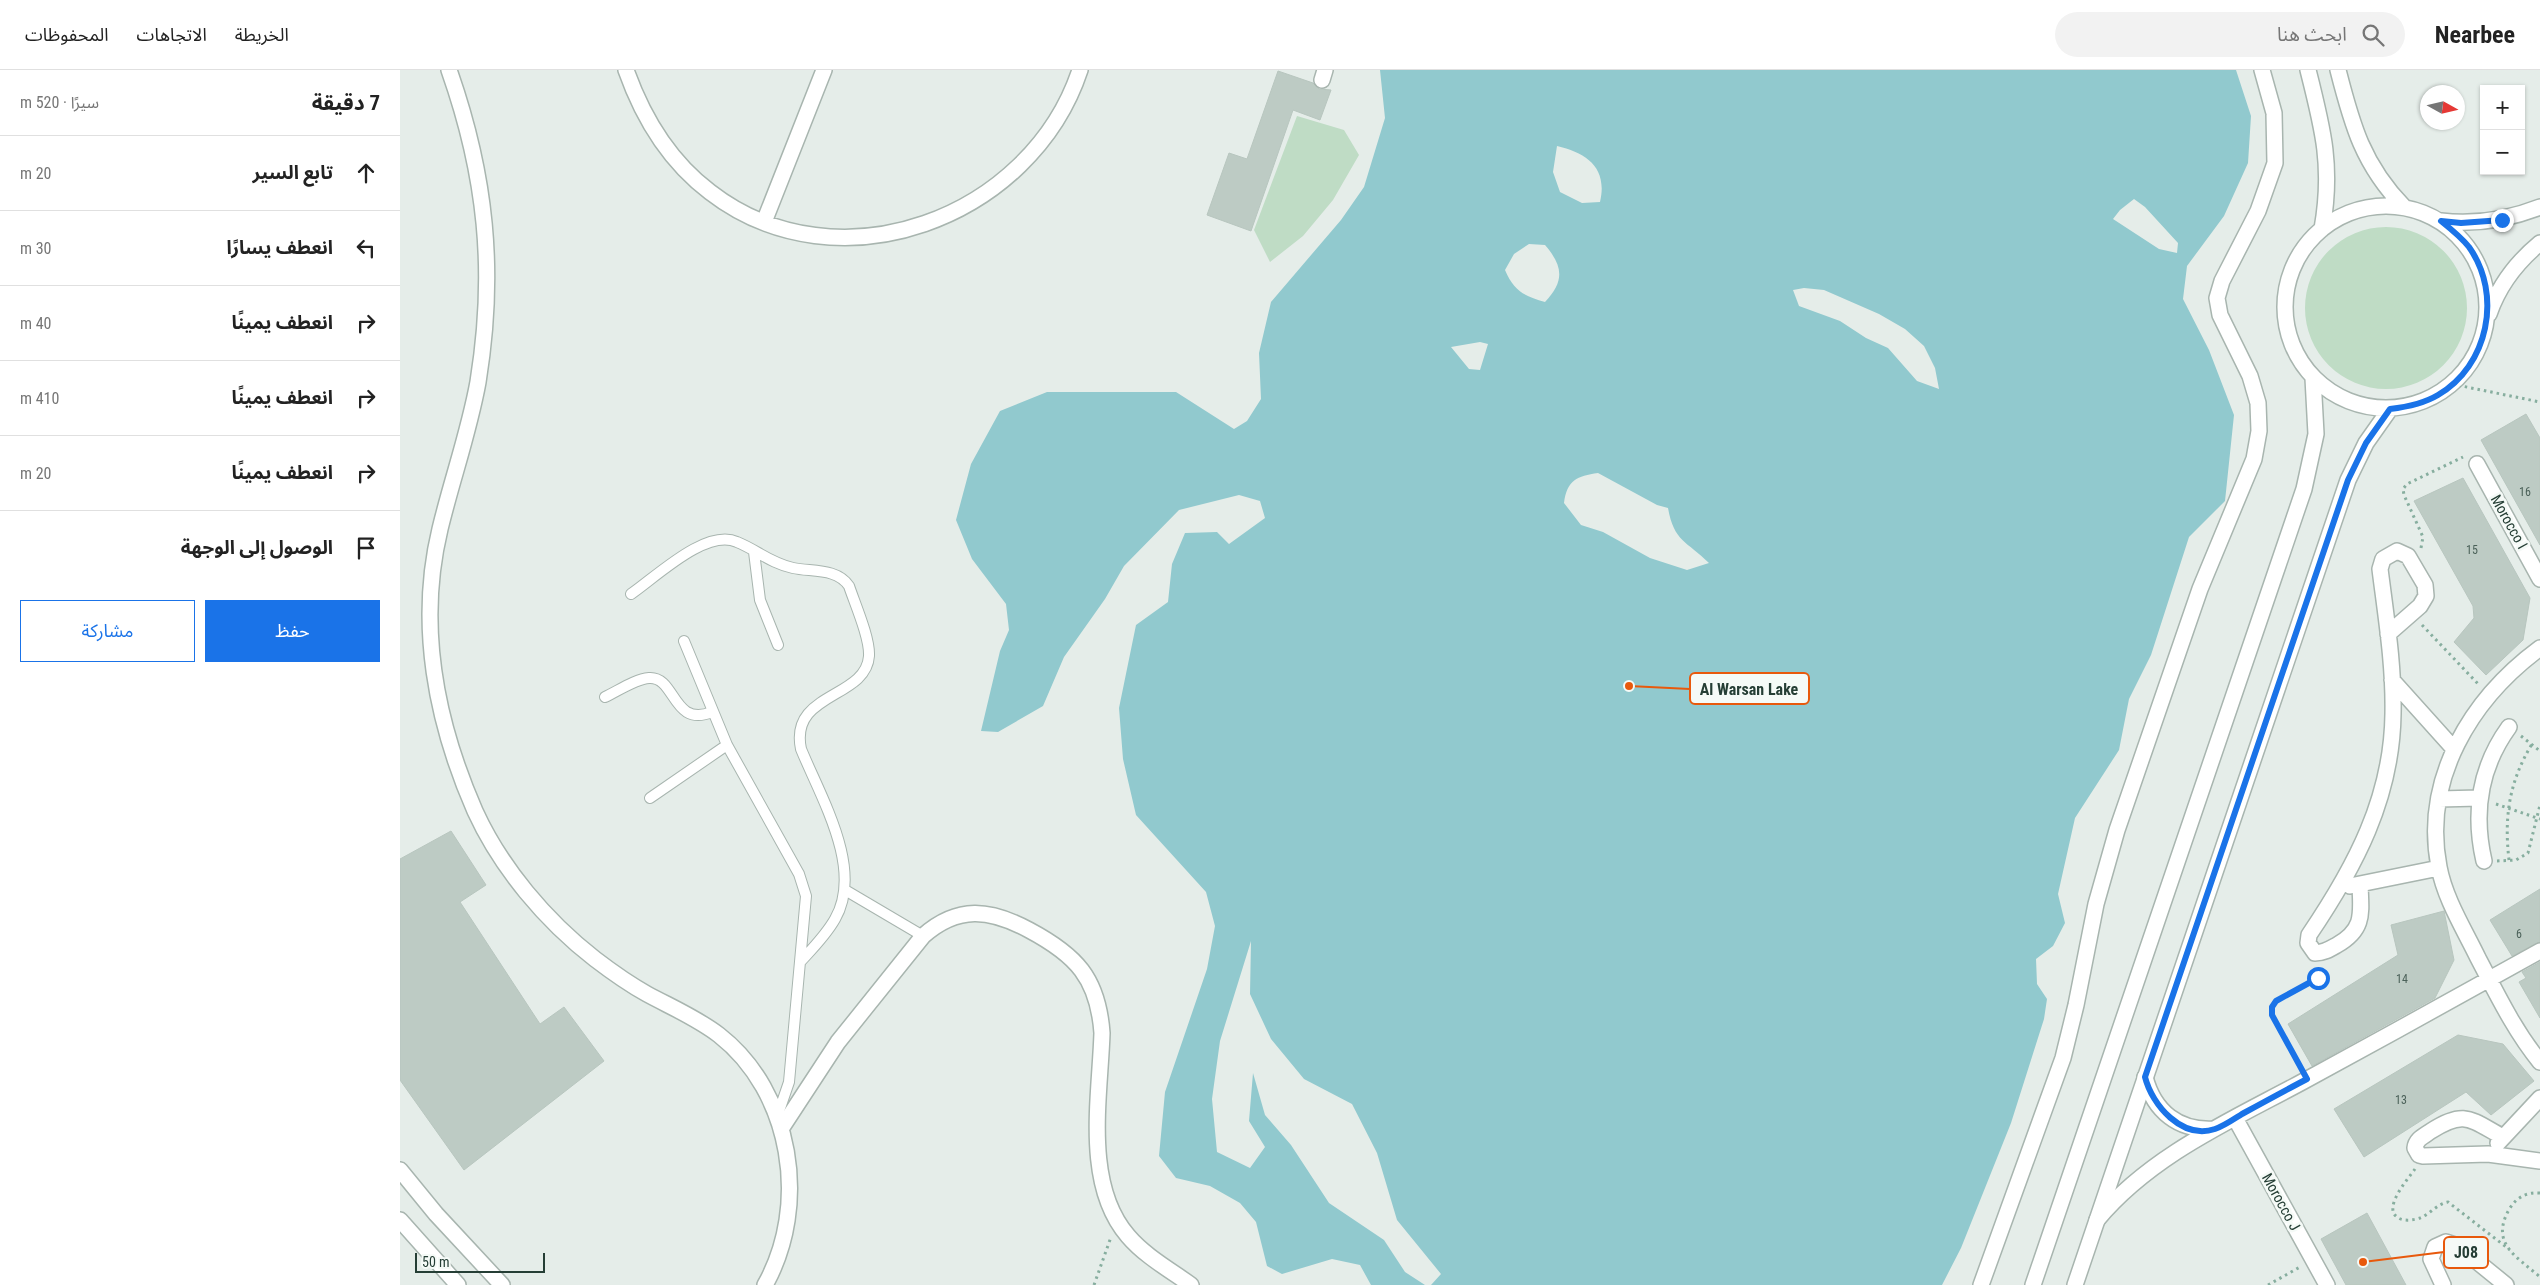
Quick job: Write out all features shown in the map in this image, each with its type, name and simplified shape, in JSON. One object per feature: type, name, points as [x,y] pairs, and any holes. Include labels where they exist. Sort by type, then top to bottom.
[{"type":"street","points":[[449,70],[476,164],[483,198],[487,254],[484,337],[478,383],[468,428],[439,529],[431,585],[429,613],[433,669],[445,727],[454,757],[477,815],[509,868],[547,916],[586,952],[617,975],[701,1024],[730,1045],[754,1072],[779,1123],[789,1166],[787,1222],[778,1258],[765,1285]]},
{"type":"street","points":[[626,70],[643,112],[659,139],[682,166],[711,193],[745,214],[764,222],[798,232],[852,237],[910,228],[952,213],[990,192],[1035,151],[1058,120],[1080,70]]},
{"type":"street","points":[[764,222],[824,70]]},
{"type":"street","points":[[1981,1285],[2063,1058],[2076,1005],[2096,904],[2117,830],[2200,589],[2254,459],[2259,431],[2258,403],[2250,376],[2220,315],[2217,298],[2222,281],[2258,211],[2275,163],[2274,113],[2262,70]]},
{"type":"street","points":[[2308,70],[2327,154],[2326,204],[2322,229]]},
{"type":"street","points":[[2338,70],[2352,124],[2365,154],[2382,182],[2404,207]]},
{"type":"street","points":[[2487,320],[2486,292],[2478,264],[2468,247],[2441,221],[2423,212],[2404,207],[2383,206],[2361,209],[2341,217],[2322,229],[2296,261],[2289,281],[2285,302],[2286,323],[2300,362],[2313,378],[2330,392],[2349,402],[2369,408],[2390,409],[2423,402],[2452,384],[2476,355],[2483,338],[2487,320],[2507,278],[2540,243]]},
{"type":"street","points":[[2441,221],[2461,223],[2495,221],[2521,214],[2540,206]]},
{"type":"street","points":[[2033,1285],[2304,489],[2316,434],[2313,378]]},
{"type":"street","points":[[2075,1285],[2348,480],[2366,443],[2390,409]]},
{"type":"street","name":"Morocco I","points":[[2477,464],[2540,580]]},
{"type":"street","points":[[2360,885],[2360,920],[2353,933],[2324,952],[2315,953],[2309,947],[2309,935],[2341,888],[2374,819],[2384,785],[2392,724],[2392,680],[2380,564],[2383,558],[2392,552],[2398,551],[2408,556],[2427,590],[2424,602],[2388,634]]},
{"type":"street","points":[[2540,648],[2520,663],[2489,695],[2454,748],[2447,765],[2438,799],[2436,834],[2440,868],[2456,914],[2512,1024],[2540,1062]]},
{"type":"street","points":[[2392,680],[2454,748]]},
{"type":"street","points":[[2484,861],[2478,824],[2479,798],[2493,752],[2509,727]]},
{"type":"street","points":[[2438,799],[2479,798]]},
{"type":"street","points":[[2341,888],[2440,868]]},
{"type":"street","points":[[779,1123],[838,1042],[923,936],[942,922],[959,916],[977,913],[1000,916],[1053,942],[1067,952],[1086,976],[1098,1003],[1102,1033],[1098,1168],[1108,1204],[1116,1220],[1140,1249],[1192,1285]]},
{"type":"street","points":[[2096,1221],[2124,1190],[2140,1176],[2214,1129],[2540,951]]},
{"type":"street","points":[[2145,1077],[2153,1100],[2169,1117],[2190,1128],[2214,1129]]},
{"type":"street","points":[[2488,1154],[2540,1098]]},
{"type":"street","name":"Morocco J","points":[[2235,1118],[2327,1285]]},
{"type":"street","points":[[2503,1137],[2465,1118],[2452,1119],[2418,1140],[2416,1152],[2423,1156],[2488,1154],[2540,1161]]},
{"type":"street","points":[[400,1170],[436,1214],[502,1285]]},
{"type":"street","points":[[400,1220],[458,1285]]},
{"type":"street","points":[[2443,1285],[2430,1260],[2435,1247],[2446,1242],[2458,1246],[2497,1283]]},
{"type":"lane","points":[[632,594],[707,542],[728,539],[789,567],[834,574],[845,580],[851,592],[868,648],[868,663],[860,676],[812,708],[803,720],[799,735],[801,749],[840,845],[844,860],[845,890],[835,919],[801,961]]},
{"type":"lane","points":[[754,552],[760,600],[778,645]]},
{"type":"lane","points":[[684,641],[727,746],[803,885],[806,909],[789,1082],[779,1123]]},
{"type":"lane","points":[[605,697],[643,679],[653,678],[662,683],[690,714],[702,716],[712,712]]},
{"type":"lane","points":[[650,798],[727,746]]},
{"type":"lane","points":[[845,890],[923,936]]},
{"type":"path","points":[[2452,384],[2540,402]]},
{"type":"path","points":[[2408,556],[2422,548],[2424,541],[2402,492],[2404,486],[2466,455],[2472,456],[2477,464]]},
{"type":"path","points":[[2412,614],[2489,695]]},
{"type":"path","points":[[2509,727],[2540,751]]},
{"type":"path","points":[[2509,860],[2506,834],[2507,808],[2516,775],[2532,744]]},
{"type":"path","points":[[2479,798],[2538,818]]},
{"type":"path","points":[[2484,861],[2520,859],[2528,853],[2540,805]]},
{"type":"path","points":[[2307,1079],[2272,1011],[2276,1001],[2321,976],[2323,969],[2315,953]]},
{"type":"path","points":[[2423,1156],[2394,1201],[2392,1209],[2396,1217],[2402,1220],[2421,1217],[2448,1202],[2510,1250]]},
{"type":"path","points":[[2540,1193],[2521,1197],[2514,1202],[2504,1218],[2501,1232],[2505,1245],[2540,1277]]},
{"type":"path","points":[[1094,1285],[1116,1220]]},
{"type":"path","points":[[2268,1285],[2313,1260]]},
{"type":"green space","points":[[1297,116],[1344,130],[1359,155],[1333,200],[1303,236],[1270,262],[1254,230]]},
{"type":"green space","points":[[2394,227],[2410,230],[2424,236],[2438,245],[2449,256],[2464,284],[2467,308],[2466,324],[2458,346],[2449,360],[2438,371],[2410,386],[2378,389],[2362,386],[2348,380],[2334,371],[2323,360],[2308,332],[2305,300],[2308,284],[2314,270],[2323,256],[2334,245],[2362,230]]},
{"type":"water","points":[[1380,70],[2236,70],[2251,116],[2248,163],[2224,216],[2187,266],[2183,299],[2209,350],[2234,415],[2225,501],[2189,537],[2151,655],[2129,699],[2119,750],[2075,818],[2058,894],[2065,923],[2053,946],[2036,959],[2037,984],[2047,999],[2044,1019],[2011,1123],[1961,1248],[1942,1285],[1431,1285],[1441,1274],[1397,1220],[1377,1153],[1352,1104],[1304,1079],[1271,1039],[1250,994],[1251,941],[1220,1041],[1212,1099],[1217,1152],[1250,1168],[1265,1147],[1249,1121],[1253,1073],[1265,1115],[1291,1145],[1329,1203],[1384,1240],[1405,1272],[1425,1285],[1371,1285],[1360,1265],[1332,1259],[1282,1274],[1267,1266],[1256,1222],[1240,1203],[1210,1186],[1176,1178],[1159,1156],[1165,1092],[1207,969],[1215,926],[1206,892],[1136,815],[1123,759],[1119,708],[1136,625],[1168,602],[1172,564],[1185,533],[1217,532],[1229,544],[1265,518],[1260,501],[1239,495],[1179,510],[1124,566],[1105,599],[1064,657],[1043,706],[998,732],[981,731],[1000,651],[1009,630],[1006,604],[972,559],[956,520],[971,464],[1000,411],[1047,392],[1176,392],[1234,429],[1247,421],[1261,399],[1259,353],[1271,302],[1341,220],[1364,187],[1385,118]],"holes":[[[1557,146],[1578,153],[1586,158],[1598,171],[1601,180],[1600,202],[1582,203],[1560,192],[1553,172]],[[2134,199],[2145,207],[2178,243],[2177,253],[2159,249],[2113,219],[2120,210]],[[1529,244],[1545,245],[1558,267],[1559,280],[1545,302],[1520,292],[1512,283],[1505,270],[1514,254]],[[1804,288],[1824,290],[1879,314],[1905,329],[1924,346],[1935,368],[1939,389],[1917,381],[1888,348],[1866,338],[1840,321],[1799,306],[1793,290]],[[1480,342],[1488,344],[1480,370],[1469,369],[1451,347]],[[1598,473],[1657,505],[1668,508],[1678,535],[1709,563],[1687,570],[1650,558],[1603,532],[1581,525],[1564,503],[1565,495],[1571,484],[1584,476]]]},
{"type":"building","points":[[1278,71],[1313,83],[1319,89],[1331,90],[1320,120],[1293,110],[1251,231],[1207,215],[1229,153],[1247,159]]},
{"type":"building","points":[[2526,414],[2540,438],[2540,545],[2481,440]]},
{"type":"building","points":[[2463,478],[2530,598],[2523,640],[2486,675],[2454,642],[2474,618],[2473,606],[2414,501]]},
{"type":"building","points":[[451,831],[486,885],[460,902],[540,1024],[564,1007],[604,1061],[464,1170],[400,1080],[400,859]]},
{"type":"building","points":[[2540,889],[2540,942],[2512,956],[2490,920]]},
{"type":"building","points":[[2444,911],[2454,960],[2435,998],[2312,1066],[2288,1024],[2398,955],[2391,925]]},
{"type":"building","points":[[2540,962],[2540,1018],[2519,982],[2526,978],[2522,972]]},
{"type":"building","points":[[2458,1035],[2503,1044],[2534,1081],[2491,1115],[2466,1092],[2364,1157],[2334,1109]]},
{"type":"building","points":[[2367,1213],[2406,1285],[2346,1285],[2321,1239]]},
{"type":"place","name":"Al Warsan Lake","points":[[1629,686]]},
{"type":"place","name":"J08","points":[[2363,1262]]},
{"type":"route","points":[[2318,978],[2276,1001],[2272,1007],[2272,1015],[2307,1079],[2214,1129],[2202,1130],[2179,1124],[2160,1109],[2153,1100],[2145,1077],[2348,480],[2366,443],[2390,409],[2407,407],[2439,395],[2465,371],[2476,355],[2483,338],[2487,320],[2488,301],[2478,264],[2468,247],[2456,233],[2441,221],[2481,223],[2502,220]]}]
